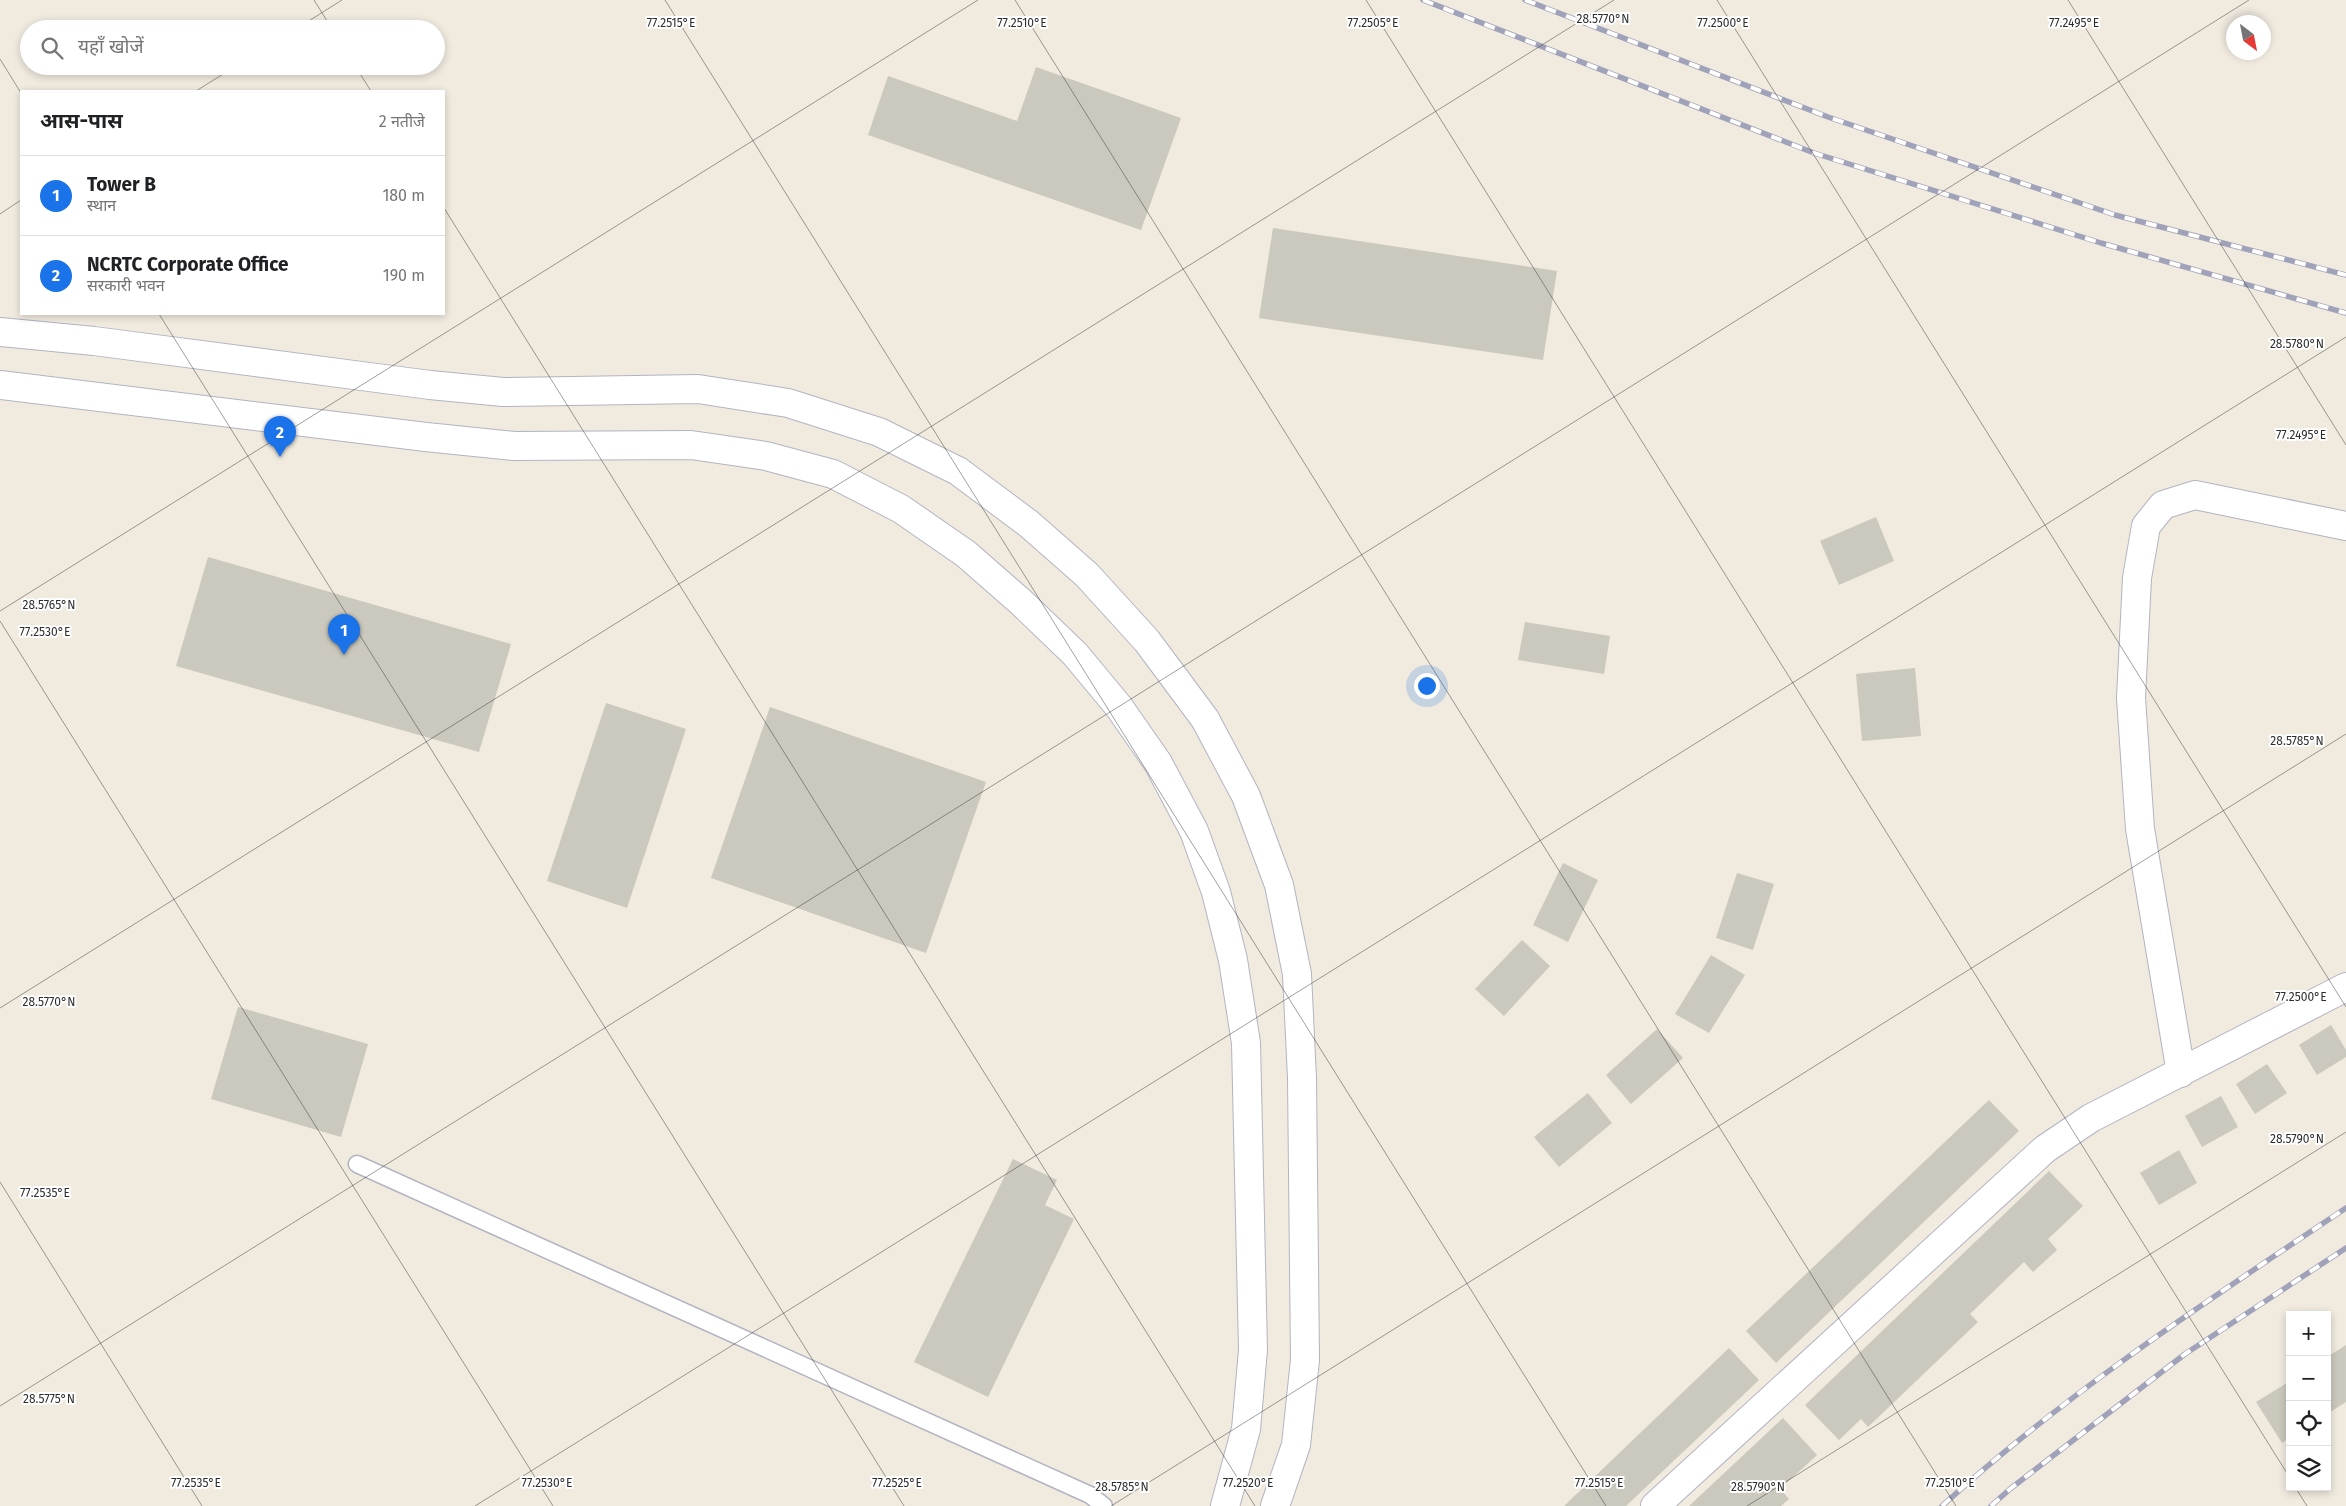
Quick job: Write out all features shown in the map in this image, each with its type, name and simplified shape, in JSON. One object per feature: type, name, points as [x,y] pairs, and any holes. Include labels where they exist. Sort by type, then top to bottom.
[{"type":"main road","points":[[0,332],[94,341],[430,385],[503,392],[698,389],[788,403],[879,432],[958,471],[1029,524],[1087,575],[1147,641],[1205,719],[1246,796],[1279,885],[1292,947],[1297,974],[1302,1078],[1305,1360],[1296,1445],[1275,1506]]},
{"type":"main road","points":[[0,385],[504,445],[692,445],[766,456],[833,474],[901,509],[966,554],[1022,603],[1081,662],[1119,707],[1158,763],[1194,831],[1216,892],[1234,960],[1246,1043],[1253,1350],[1246,1429],[1225,1506]]},
{"type":"main road","points":[[2181,1073],[2140,829],[2134,745],[2131,698],[2137,578],[2146,526],[2163,505],[2195,495],[2346,526]]},
{"type":"main road","points":[[1655,1506],[2045,1149],[2091,1118],[2346,987]]},
{"type":"lane","points":[[357,1164],[1081,1491],[1104,1506]]},
{"type":"building","points":[[1036,67],[1181,118],[1141,230],[868,135],[888,76],[1017,121]]},
{"type":"building","points":[[1273,228],[1557,271],[1543,360],[1259,318]]},
{"type":"building","points":[[1876,517],[1894,561],[1839,585],[1820,541]]},
{"type":"building","points":[[208,557],[511,644],[479,752],[176,666]]},
{"type":"building","points":[[1525,622],[1610,636],[1604,674],[1518,660]]},
{"type":"building","points":[[1915,668],[1921,736],[1862,741],[1856,674]]},
{"type":"building","points":[[606,703],[686,729],[627,908],[547,881]]},
{"type":"building","points":[[770,707],[986,782],[926,953],[711,878]]},
{"type":"building","points":[[1563,863],[1598,880],[1568,942],[1533,925]]},
{"type":"building","points":[[1737,873],[1774,884],[1753,950],[1716,938]]},
{"type":"building","points":[[1522,940],[1550,966],[1504,1016],[1475,989]]},
{"type":"building","points":[[1711,955],[1745,975],[1709,1033],[1675,1014]]},
{"type":"building","points":[[238,1007],[368,1044],[341,1137],[211,1099]]},
{"type":"building","points":[[2331,1025],[2346,1050],[2346,1057],[2317,1075],[2299,1045]]},
{"type":"building","points":[[1657,1029],[1683,1058],[1631,1104],[1606,1075]]},
{"type":"building","points":[[2267,1064],[2287,1093],[2255,1114],[2236,1084]]},
{"type":"building","points":[[1588,1093],[1612,1123],[1559,1167],[1534,1137]]},
{"type":"building","points":[[2221,1096],[2238,1127],[2202,1147],[2185,1116]]},
{"type":"building","points":[[1989,1100],[2019,1131],[1776,1363],[1746,1331]]},
{"type":"building","points":[[2179,1150],[2197,1183],[2159,1205],[2140,1173]]},
{"type":"building","points":[[1013,1159],[1057,1180],[1045,1205],[1074,1219],[988,1397],[914,1362]]},
{"type":"building","points":[[2049,1171],[2083,1206],[2048,1239],[2057,1250],[2033,1272],[2024,1262],[1970,1314],[1978,1322],[1868,1427],[1861,1419],[1839,1440],[1805,1405]]},
{"type":"building","points":[[2346,1345],[2346,1402],[2331,1411],[2331,1356]]},
{"type":"building","points":[[1729,1348],[1759,1380],[1626,1506],[1564,1506]]},
{"type":"building","points":[[2286,1383],[2286,1440],[2282,1443],[2256,1402]]},
{"type":"building","points":[[1783,1418],[1817,1455],[1780,1489],[1789,1499],[1781,1506],[1689,1506]]},
{"type":"railway","points":[[1423,0],[1814,153],[2101,243],[2346,313]]},
{"type":"railway","points":[[1525,0],[1828,117],[2115,215],[2346,275]]},
{"type":"railway","points":[[1942,1506],[2038,1425],[2138,1350],[2346,1208]]},
{"type":"railway","points":[[1991,1506],[2010,1489],[2185,1354],[2346,1248]]},
{"type":"place","name":"NCRTC Corporate Office","points":[[280,457]]},
{"type":"place","name":"Tower B","points":[[344,655]]}]
